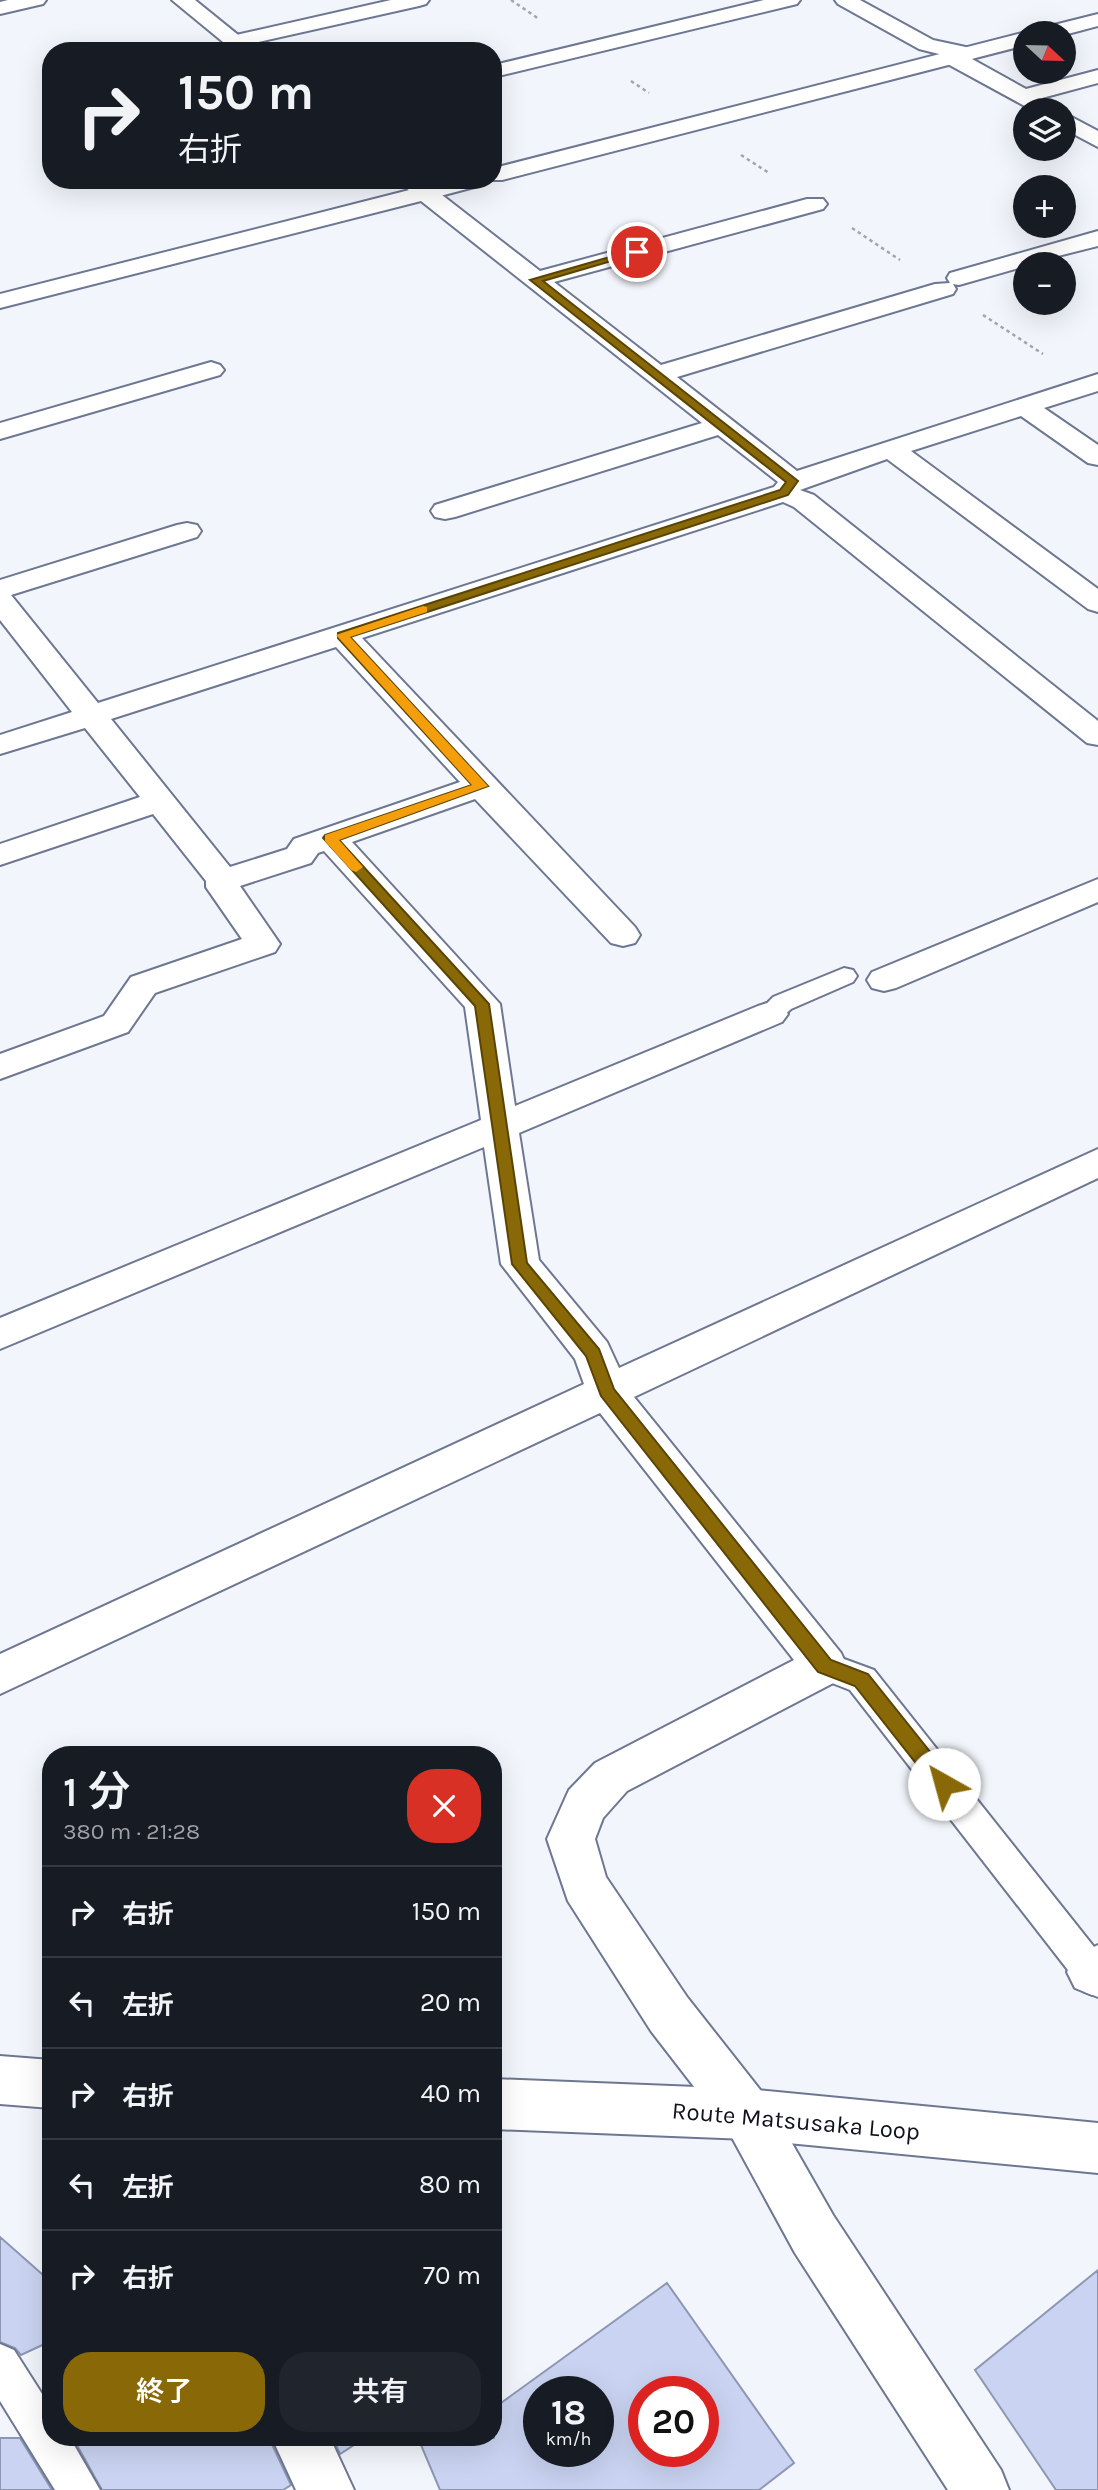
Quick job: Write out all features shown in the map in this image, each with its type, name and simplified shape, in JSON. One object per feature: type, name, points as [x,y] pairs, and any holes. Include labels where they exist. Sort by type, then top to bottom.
[{"type":"street","points":[[0,8],[36,0]]},
{"type":"street","points":[[182,0],[237,42]]},
{"type":"street","points":[[257,42],[419,0]]},
{"type":"street","points":[[502,69],[790,0]]},
{"type":"street","points":[[845,0],[926,46],[960,55],[1028,98]]},
{"type":"street","points":[[1076,25],[1098,20]]},
{"type":"street","points":[[502,173],[1013,41]]},
{"type":"street","points":[[1025,96],[1098,76]]},
{"type":"street","points":[[1076,127],[1098,140]]},
{"type":"street","points":[[0,302],[410,189]]},
{"type":"street","points":[[420,189],[723,425],[804,502],[1098,736]]},
{"type":"street","points":[[535,280],[815,204]]},
{"type":"street","points":[[657,375],[1098,238]]},
{"type":"street","points":[[0,431],[211,370]]},
{"type":"street","points":[[0,745],[342,635],[1093,383]]},
{"type":"street","points":[[1024,406],[1098,457]]},
{"type":"street","points":[[445,511],[723,425]]},
{"type":"street","points":[[891,449],[1098,603]]},
{"type":"street","points":[[0,589],[187,531]]},
{"type":"street","points":[[0,601],[223,880],[223,887],[263,944],[144,985],[116,1024],[0,1067]]},
{"type":"street","points":[[342,635],[623,936]]},
{"type":"street","points":[[223,880],[299,856],[306,846],[481,786]]},
{"type":"street","points":[[0,855],[159,801]]},
{"type":"street","points":[[330,838],[482,1004],[520,1264],[593,1353],[607,1392],[825,1666],[611,1777],[585,1805],[571,1839],[586,1886],[669,2014],[747,2114],[814,2234],[981,2490]]},
{"type":"street","points":[[884,980],[1098,890]]},
{"type":"street","points":[[0,1334],[770,1014]]},
{"type":"street","points":[[0,1675],[1098,1162]]},
{"type":"street","points":[[0,2080],[42,2083]]},
{"type":"street","name":"Route Matsusaka Loop","points":[[502,2104],[747,2114],[1098,2148]]},
{"type":"street","points":[[304,2446],[327,2490]]},
{"type":"lane","points":[[770,1014],[782,1003],[844,976]]},
{"type":"lane","points":[[825,1666],[862,1680],[1096,1973]]},
{"type":"lane","points":[[0,2364],[42,2431]]},
{"type":"lane","points":[[51,2446],[79,2490]]},
{"type":"path","points":[[694,123],[815,204],[952,284],[1093,383]]},
{"type":"building","points":[[0,2237],[42,2274],[42,2345],[21,2355],[15,2348],[0,2342]]},
{"type":"building","points":[[1098,2270],[1098,2490],[1056,2490],[975,2370]]},
{"type":"building","points":[[667,2283],[794,2463],[759,2490],[440,2490],[421,2446],[502,2446],[502,2402],[523,2387],[523,2467],[614,2467],[614,2376],[538,2376]]},
{"type":"building","points":[[0,2438],[20,2438],[52,2490],[0,2490]]},
{"type":"building","points":[[77,2446],[273,2446],[291,2485],[283,2490],[102,2490]]},
{"type":"building","points":[[336,2446],[352,2446],[340,2454]]},
{"type":"slow traffic","points":[[356,867],[330,838],[481,786],[342,635],[423,609]]},
{"type":"route","points":[[637,252],[535,280],[793,481],[784,493],[342,635],[481,786],[330,838],[482,1004],[520,1264],[593,1353],[607,1392],[825,1666],[862,1680],[944,1784]]}]
